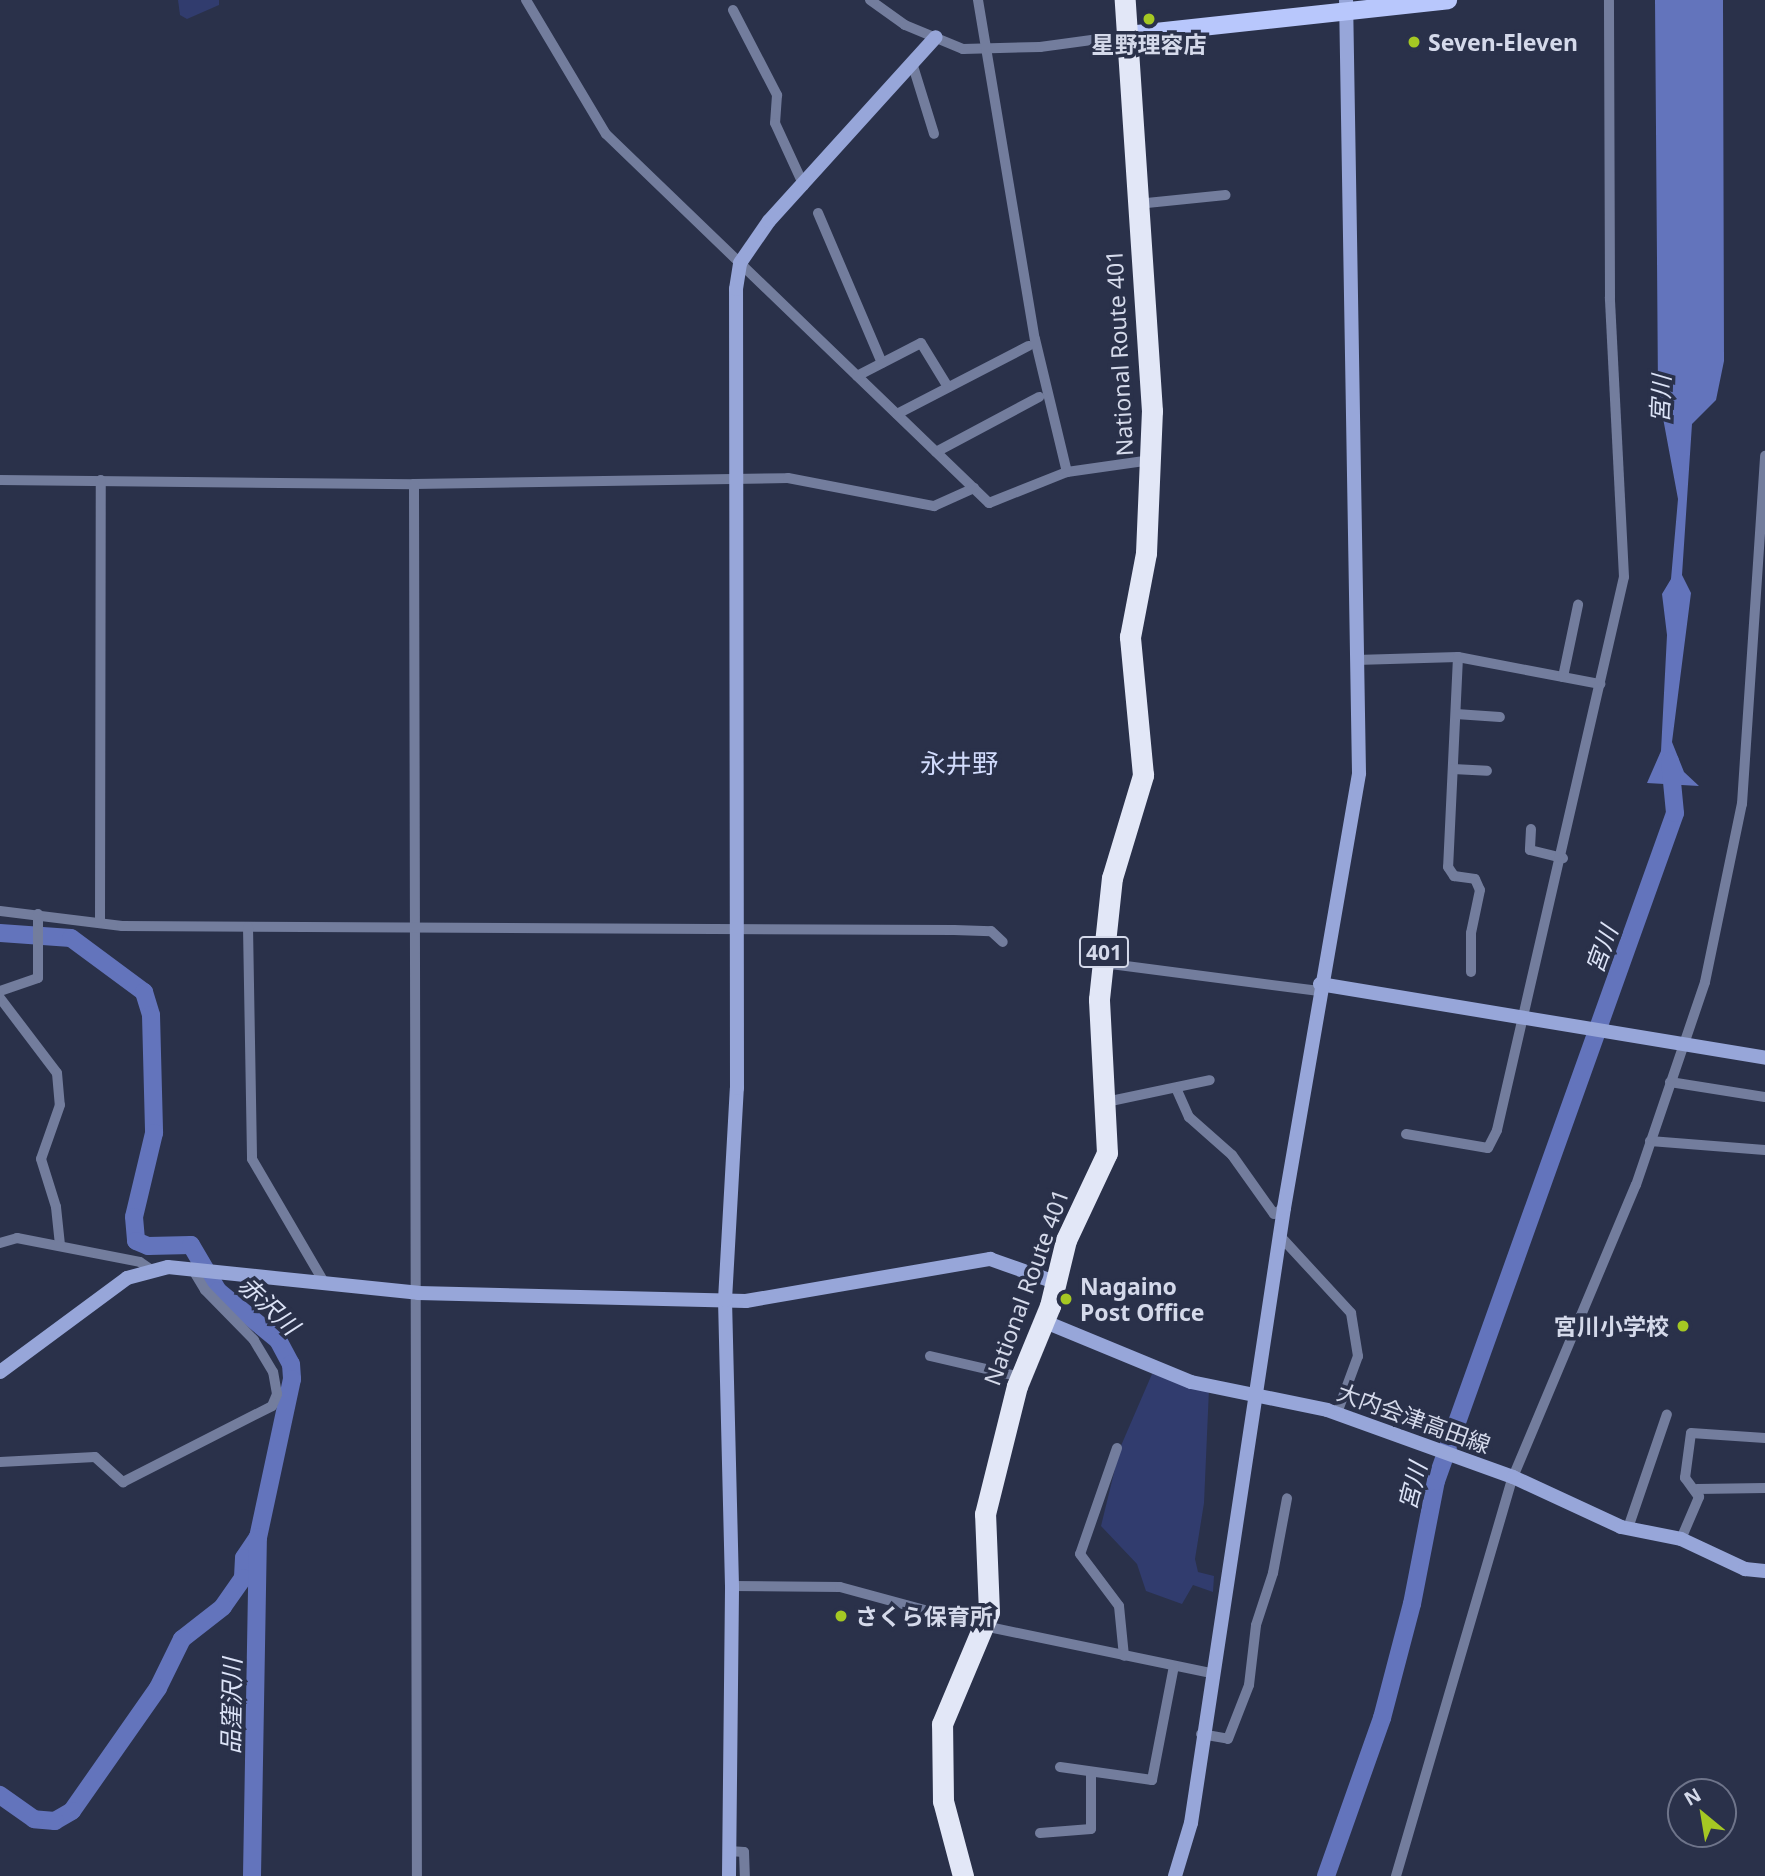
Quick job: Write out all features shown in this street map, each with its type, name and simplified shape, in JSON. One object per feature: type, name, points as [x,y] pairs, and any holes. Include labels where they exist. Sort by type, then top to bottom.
[{"type":"highway","name":"National Route 401","points":[[963,1876],[945,1811],[941,1738],[990,1605],[982,1549],[985,1514],[1021,1377],[1043,1321],[1066,1240],[1107,1153],[1106,1102],[1097,1041],[1103,963],[1112,878],[1143,775],[1130,637],[1145,561],[1152,460],[1125,0]]},
{"type":"main road","points":[[1128,35],[1346,5],[1448,0]]},
{"type":"street","points":[[526,0],[606,134],[989,503],[1067,472],[1152,460]]},
{"type":"street","points":[[870,0],[905,25],[986,51],[1128,35]]},
{"type":"street","points":[[978,0],[1035,339],[1067,472]]},
{"type":"street","points":[[1406,1134],[1488,1148],[1528,1020],[1623,577],[1610,297],[1609,0]]},
{"type":"street","points":[[1175,1876],[1191,1823],[1201,1734],[1254,1394],[1320,988],[1359,773],[1346,5]]},
{"type":"street","points":[[733,10],[778,95],[775,123],[804,186]]},
{"type":"street","points":[[729,1876],[732,1587],[725,1300],[737,1088],[734,480],[740,263],[936,37]]},
{"type":"street","points":[[913,66],[934,134]]},
{"type":"street","points":[[1137,204],[1226,195]]},
{"type":"street","points":[[818,214],[882,363]]},
{"type":"street","points":[[857,376],[925,344],[948,387]]},
{"type":"street","points":[[897,414],[1028,346]]},
{"type":"street","points":[[936,452],[1039,397]]},
{"type":"street","points":[[1396,1876],[1513,1478],[1650,1141],[1681,1043],[1705,982],[1742,804],[1765,456]]},
{"type":"street","points":[[0,480],[414,484],[820,481],[934,506],[974,488]]},
{"type":"street","points":[[100,923],[101,480]]},
{"type":"street","points":[[414,484],[418,930],[417,1876]]},
{"type":"street","points":[[1563,677],[1578,605]]},
{"type":"street","points":[[1356,660],[1458,657],[1600,684]]},
{"type":"street","points":[[1458,657],[1448,867],[1454,876],[1475,879],[1480,890],[1471,933],[1472,972]]},
{"type":"street","points":[[1456,714],[1500,717]]},
{"type":"street","points":[[1453,769],[1487,771]]},
{"type":"street","points":[[1531,830],[1530,850],[1563,858]]},
{"type":"street","points":[[0,911],[100,923],[248,927],[991,931],[1003,942]]},
{"type":"street","points":[[0,991],[38,978],[38,914]]},
{"type":"street","points":[[248,927],[252,1158],[322,1279]]},
{"type":"street","points":[[1103,963],[1320,988],[1765,1058]]},
{"type":"street","points":[[0,998],[57,1073],[60,1105],[41,1159],[56,1207],[60,1246]]},
{"type":"street","points":[[1106,1102],[1210,1080]]},
{"type":"street","points":[[1670,1082],[1765,1097]]},
{"type":"street","points":[[1176,1088],[1189,1117],[1232,1155],[1274,1214],[1284,1208]]},
{"type":"street","points":[[1650,1141],[1765,1150]]},
{"type":"street","points":[[1280,1236],[1345,1302],[1353,1320],[1358,1356],[1337,1413]]},
{"type":"street","points":[[0,1243],[17,1238],[140,1262],[150,1269]]},
{"type":"street","points":[[0,1372],[118,1284],[150,1269],[192,1268],[322,1279],[418,1293],[725,1300],[990,1259],[1055,1282]]},
{"type":"street","points":[[0,1462],[96,1457],[123,1482],[272,1406],[277,1394],[273,1372],[254,1340],[205,1290],[192,1268]]},
{"type":"street","name":"大内会津高田線","points":[[1043,1321],[1191,1382],[1337,1413],[1513,1478],[1628,1528],[1681,1539],[1745,1569],[1765,1571]]},
{"type":"street","points":[[930,1356],[1021,1377]]},
{"type":"street","points":[[1628,1528],[1667,1414]]},
{"type":"street","points":[[1681,1539],[1699,1497],[1697,1489],[1685,1478],[1691,1433],[1765,1438]]},
{"type":"street","points":[[1117,1448],[1080,1554],[1119,1606],[1124,1656]]},
{"type":"street","points":[[1697,1489],[1765,1488]]},
{"type":"street","points":[[1201,1734],[1228,1739],[1249,1685],[1256,1625],[1273,1573],[1287,1498]]},
{"type":"street","points":[[732,1587],[829,1586],[984,1626],[1210,1673]]},
{"type":"street","points":[[1059,1767],[1152,1780],[1174,1666]]},
{"type":"street","points":[[1040,1833],[1091,1829],[1091,1773]]},
{"type":"street","points":[[729,1851],[744,1852],[746,1876]]},
{"type":"shaded area","points":[[178,0],[219,0],[219,5],[187,19],[180,15]]},
{"type":"shaded area","points":[[1152,1374],[1209,1389],[1204,1503],[1195,1559],[1198,1572],[1214,1576],[1213,1592],[1193,1585],[1182,1604],[1146,1591],[1137,1564],[1101,1526],[1120,1448]]},
{"type":"water","points":[[1655,0],[1723,0],[1724,361],[1716,400],[1692,424],[1682,575],[1691,593],[1672,742],[1684,772],[1699,786],[1647,783],[1661,751],[1667,635],[1662,594],[1671,579],[1678,499],[1658,391]]},
{"type":"waterway","name":"宮川","points":[[1326,1876],[1382,1718],[1412,1604],[1436,1481],[1675,813],[1670,761]]},
{"type":"waterway","name":"赤沢川","points":[[0,933],[71,938],[144,992],[151,1015],[154,1133],[134,1217],[136,1241],[148,1246],[191,1245],[218,1291],[278,1340],[291,1364],[292,1379],[258,1537],[244,1558],[243,1578],[223,1607],[182,1639],[158,1688],[72,1811],[55,1821],[34,1819],[0,1795]]},
{"type":"waterway","name":"品窪沢川","points":[[252,1876],[258,1537]]},
{"type":"place","name":"星野理容店","points":[[1149,19]]},
{"type":"place","name":"Seven-Eleven","points":[[1414,42]]},
{"type":"place","name":"Nagaino Post Office","points":[[1066,1299]]},
{"type":"place","name":"宮川小学校","points":[[1683,1326]]},
{"type":"place","name":"さくら保育所","points":[[841,1616]]},
{"type":"district","name":"永井野","points":[[959,764]]}]
